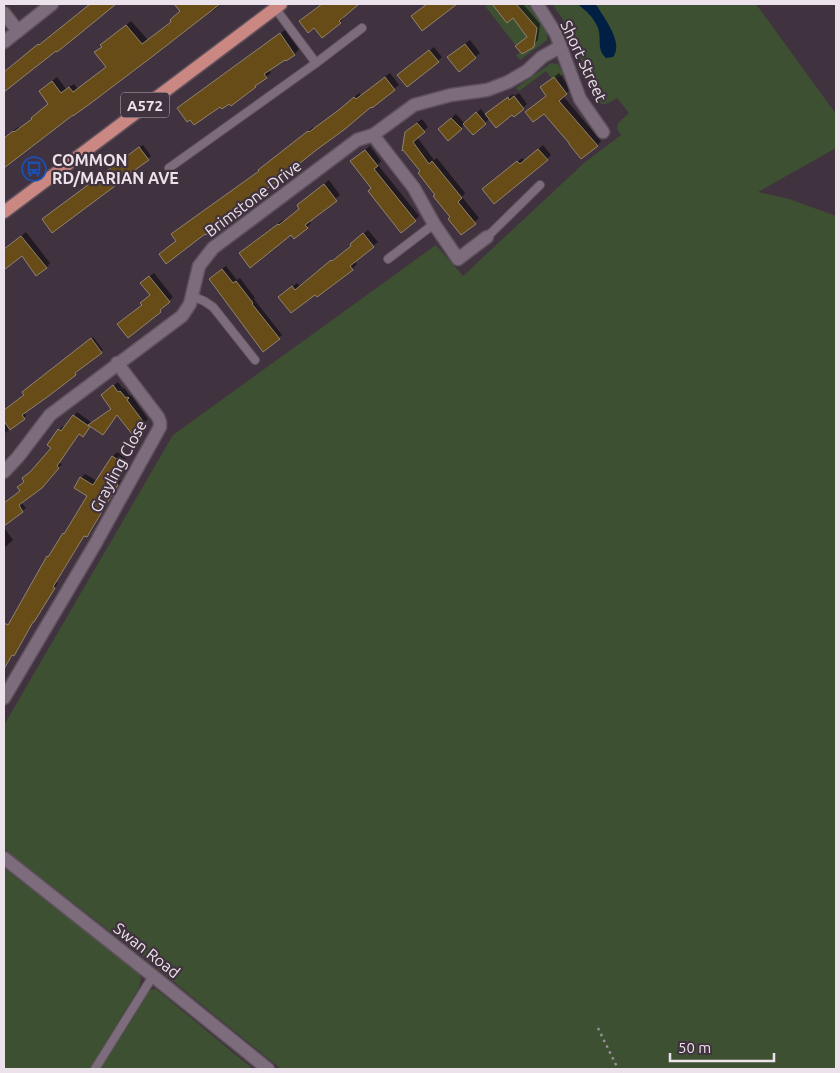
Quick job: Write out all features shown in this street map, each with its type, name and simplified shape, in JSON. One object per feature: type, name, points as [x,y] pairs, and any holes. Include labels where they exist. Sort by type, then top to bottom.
[{"type":"main road","name":"A572","points":[[6,207],[278,6]]},
{"type":"street","points":[[4,42],[52,4]]},
{"type":"street","name":"Short Street","points":[[537,4],[556,34],[580,99],[603,132]]},
{"type":"street","points":[[4,13],[18,31]]},
{"type":"street","name":"Brimstone Drive","points":[[4,472],[18,457],[50,414],[182,316],[190,304],[199,266],[213,248],[357,140],[373,135],[414,105],[451,95],[487,90],[508,82],[527,71],[542,57],[560,47]]},
{"type":"street","points":[[373,135],[414,188],[434,224],[458,259],[487,237]]},
{"type":"street","name":"Grayling Close","points":[[4,698],[8,681],[98,539],[160,427],[158,416],[117,363]]},
{"type":"street","name":"Swan Road","points":[[4,858],[268,1069]]},
{"type":"lane","points":[[278,6],[316,63]]},
{"type":"lane","points":[[169,168],[362,28]]},
{"type":"lane","points":[[487,237],[540,185]]},
{"type":"lane","points":[[388,259],[434,224]]},
{"type":"lane","points":[[192,296],[214,307],[255,360]]},
{"type":"lane","points":[[95,1069],[153,976]]},
{"type":"path","points":[[598,1028],[618,1069]]},
{"type":"green space","points":[[489,4],[528,4],[546,31],[547,40],[520,60],[516,55],[524,49],[520,51],[485,6]]},
{"type":"green space","points":[[552,4],[756,4],[836,114],[836,148],[758,192],[789,199],[836,216],[836,1069],[281,1069],[143,957],[4,849],[4,725],[173,435],[436,245],[463,276],[584,163],[621,135],[617,129],[618,123],[629,113],[617,98],[605,104],[597,102],[572,35]]},
{"type":"green space","points":[[551,63],[558,64],[563,74],[552,79],[546,71],[519,91],[516,88]]},
{"type":"green space","points":[[4,868],[138,972],[141,978],[139,988],[90,1069],[4,1069]]},
{"type":"green space","points":[[156,989],[253,1069],[100,1069],[148,990]]},
{"type":"water","points":[[577,4],[595,4],[597,6],[615,39],[616,52],[613,57],[606,58],[603,55],[596,24],[589,14]]},
{"type":"building","points":[[90,4],[116,4],[4,92],[4,72]]},
{"type":"building","points":[[174,4],[220,4],[4,168],[4,138],[32,119],[48,104],[39,91],[52,81],[61,93],[69,87],[73,92],[106,67],[94,52],[102,47],[100,45],[126,25],[142,44],[171,22],[170,20],[180,11]]},
{"type":"building","points":[[322,4],[359,4],[339,21],[341,23],[322,38],[314,28],[308,33],[299,21]]},
{"type":"building","points":[[427,4],[457,4],[422,31],[411,16]]},
{"type":"building","points":[[492,4],[516,4],[537,28],[534,47],[522,54],[515,46],[527,37],[513,18],[507,23]]},
{"type":"building","points":[[280,33],[295,55],[264,74],[267,78],[231,106],[229,104],[222,109],[220,107],[194,125],[190,120],[187,122],[177,108]]},
{"type":"building","points":[[465,44],[476,58],[459,72],[447,57]]},
{"type":"building","points":[[429,50],[439,62],[407,87],[397,75]]},
{"type":"building","points":[[385,77],[395,90],[280,179],[214,227],[216,228],[205,234],[166,264],[159,254],[176,241],[171,234],[259,171],[304,134],[354,97],[356,99]]},
{"type":"building","points":[[554,77],[567,94],[559,101],[598,146],[581,159],[544,114],[533,122],[525,112],[546,96],[540,87]]},
{"type":"building","points":[[514,96],[524,109],[514,117],[512,115],[496,128],[485,114],[508,97],[509,100]]},
{"type":"building","points":[[476,112],[486,124],[473,135],[463,124]]},
{"type":"building","points":[[451,118],[462,129],[448,141],[438,129]]},
{"type":"building","points":[[417,123],[425,132],[413,142],[429,164],[432,161],[462,198],[458,202],[476,224],[461,235],[448,219],[450,217],[418,173],[420,171],[402,151],[405,132]]},
{"type":"building","points":[[139,147],[149,160],[52,233],[42,219]]},
{"type":"building","points":[[538,149],[548,160],[494,204],[482,189],[517,161],[520,164]]},
{"type":"building","points":[[365,150],[378,166],[374,169],[416,221],[401,233],[368,191],[371,188],[350,161]]},
{"type":"building","points":[[324,184],[337,201],[305,225],[308,228],[294,239],[291,235],[250,268],[239,253],[299,209],[297,205]]},
{"type":"building","points":[[363,233],[374,247],[350,266],[353,270],[317,297],[315,295],[291,313],[278,297],[292,286],[295,290],[351,246],[350,244]]},
{"type":"building","points":[[21,236],[47,268],[36,276],[22,256],[4,270],[4,249]]},
{"type":"building","points":[[222,269],[233,283],[236,281],[280,339],[263,352],[209,279]]},
{"type":"building","points":[[149,276],[170,302],[160,310],[161,312],[128,338],[117,324],[142,305],[140,303],[150,295],[140,283]]},
{"type":"building","points":[[91,338],[102,353],[22,415],[25,419],[10,430],[4,421],[4,410],[24,395],[22,392]]},
{"type":"building","points":[[113,385],[118,392],[120,391],[126,398],[129,398],[127,400],[145,424],[132,434],[117,415],[103,435],[88,425],[111,409],[101,395]]},
{"type":"building","points":[[73,415],[90,427],[83,437],[79,434],[57,466],[59,468],[42,488],[19,505],[23,512],[4,526],[4,503],[20,491],[17,487],[24,482],[22,478],[30,472],[51,448],[47,445],[58,429],[61,431]]},
{"type":"building","points":[[112,456],[123,463],[120,468],[123,470],[115,483],[118,485],[87,537],[84,536],[53,587],[55,588],[14,656],[12,655],[4,669],[4,623],[8,625],[47,556],[64,534],[87,496],[74,488],[80,477],[93,485]]},
{"type":"place","name":"COMMON RD/MARIAN AVE","points":[[34,169]]}]
